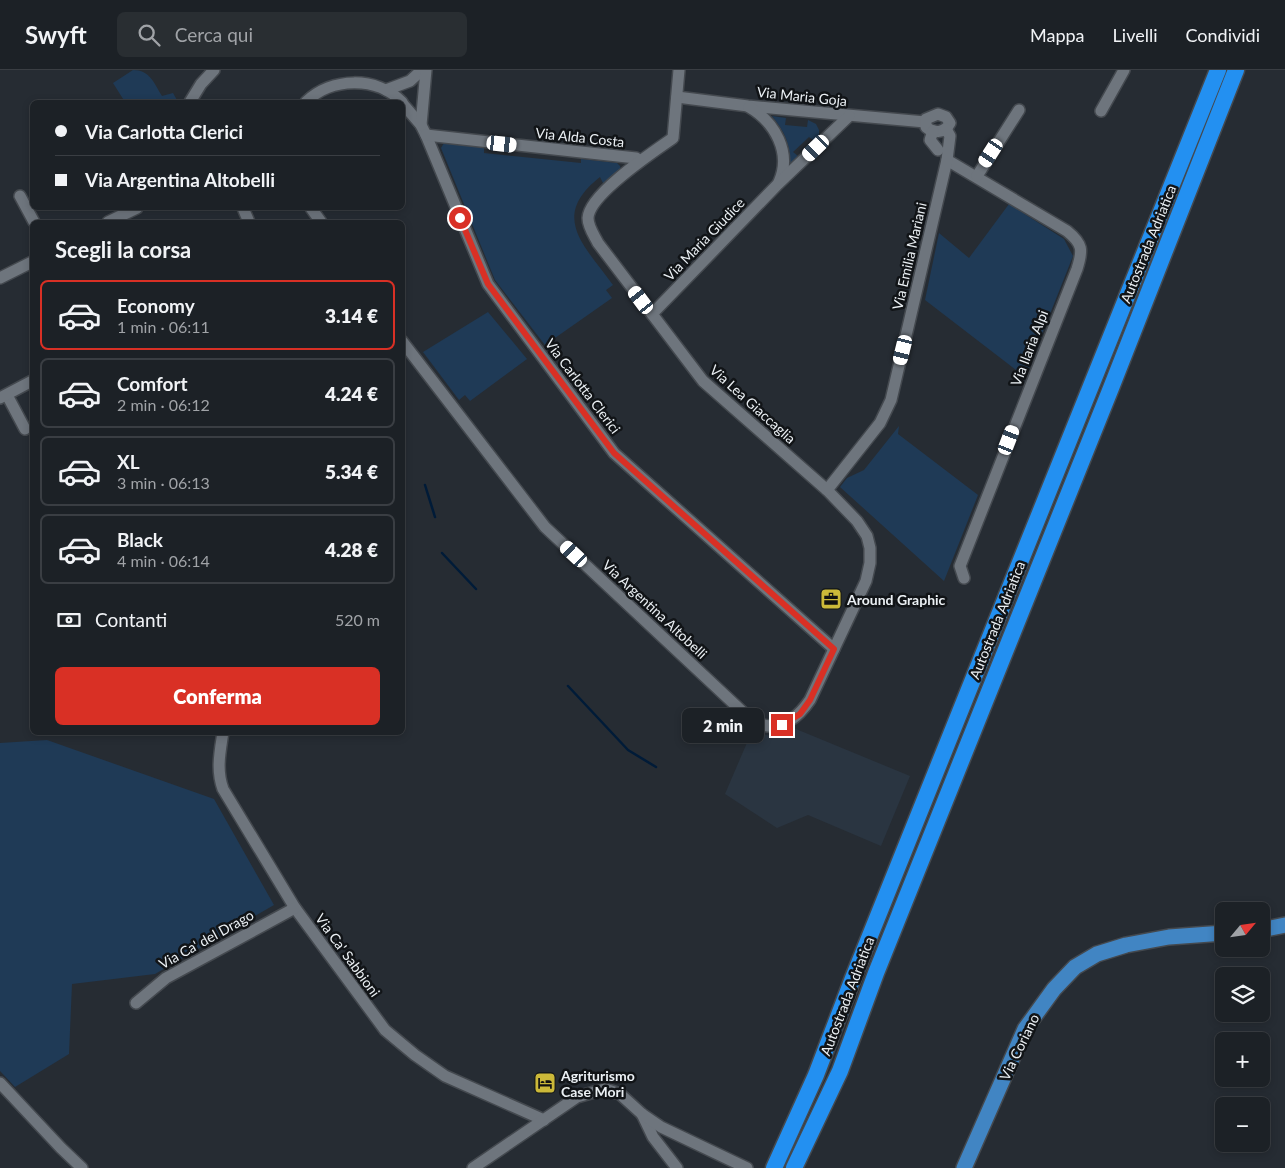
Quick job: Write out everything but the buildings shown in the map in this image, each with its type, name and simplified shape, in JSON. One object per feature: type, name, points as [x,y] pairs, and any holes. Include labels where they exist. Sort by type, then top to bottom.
[{"type":"highway","name":"Autostrada Adriatica","points":[[774,1168],[816,1075],[853,978],[1218,70]]},
{"type":"highway","name":"Autostrada Adriatica","points":[[794,1168],[840,1071],[876,973],[1108,397],[1236,70]]},
{"type":"main road","points":[[1270,928],[1285,924]]},
{"type":"main road","name":"Via Coriano","points":[[964,1168],[1025,1029],[1054,988],[1075,968],[1097,954],[1126,944],[1169,937],[1215,934]]},
{"type":"street","points":[[191,100],[201,84],[214,70]]},
{"type":"street","points":[[386,90],[410,81],[422,70]]},
{"type":"street","name":"Via Carlotta Clerici","points":[[426,70],[424,130],[488,284],[614,453],[834,649]]},
{"type":"street","name":"Via Lea Giaccaglia","points":[[679,70],[672,138],[640,161],[597,198],[591,207],[588,218],[591,231],[598,243],[703,381],[827,490],[857,521],[867,536],[870,548],[870,563],[866,580],[810,700]]},
{"type":"street","points":[[1102,111],[1124,70]]},
{"type":"street","points":[[308,100],[334,85],[358,83],[379,86],[399,100]]},
{"type":"street","name":"Via Maria Goja","points":[[677,97],[929,127]]},
{"type":"street","points":[[748,106],[763,117],[780,142],[784,162],[778,184]]},
{"type":"street","points":[[405,107],[424,130]]},
{"type":"street","points":[[977,176],[1019,110]]},
{"type":"street","points":[[929,127],[942,131],[950,123],[949,120],[942,115],[928,117],[930,140],[938,150]]},
{"type":"street","name":"Via Maria Giudice","points":[[652,314],[778,184],[849,116]]},
{"type":"street","name":"Via Emilia Mariani","points":[[827,490],[880,423],[891,400],[948,160],[950,136],[946,129]]},
{"type":"street","name":"Via Alda Costa","points":[[424,130],[636,158],[640,161]]},
{"type":"street","name":"Via Ilaria Alpi","points":[[948,160],[1067,231],[1077,238],[1081,246],[1081,257],[960,566],[964,578]]},
{"type":"street","points":[[20,196],[33,220]]},
{"type":"street","points":[[112,220],[133,210]]},
{"type":"street","points":[[313,210],[320,220]]},
{"type":"street","points":[[0,278],[30,263]]},
{"type":"street","name":"Via Argentina Altobelli","points":[[405,347],[546,527],[747,716],[760,724],[774,727],[782,725],[800,714],[810,700]]},
{"type":"street","points":[[25,429],[4,396],[30,383]]},
{"type":"street","name":"Via Ca' Sabbioni","points":[[223,735],[219,778],[223,789],[295,908],[385,1030],[415,1055],[445,1076],[544,1120]]},
{"type":"street","name":"Via Ca' del Drago","points":[[136,1002],[166,978],[295,908]]},
{"type":"street","points":[[0,1083],[82,1168]]},
{"type":"street","points":[[473,1168],[577,1097],[605,1089],[620,1094],[642,1114],[661,1126],[747,1168]]},
{"type":"street","points":[[642,1114],[652,1137],[677,1168]]},
{"type":"shaded area","points":[[133,70],[144,72],[154,82],[162,96],[173,93],[177,100],[124,100],[113,83]]},
{"type":"shaded area","points":[[772,116],[786,118],[785,125],[807,127],[808,120],[816,124],[819,130],[819,136],[814,141],[809,137],[793,152],[798,156],[790,166],[786,139]]},
{"type":"shaded area","points":[[444,143],[484,148],[484,153],[581,163],[581,159],[617,163],[621,170],[604,185],[600,177],[585,192],[577,205],[574,218],[583,244],[613,285],[606,290],[612,298],[545,345],[495,280],[441,148]]},
{"type":"shaded area","points":[[1009,204],[1064,239],[1073,256],[1025,377],[925,300],[939,233],[969,258]]},
{"type":"shaded area","points":[[488,312],[527,359],[470,401],[465,395],[459,400],[423,352]]},
{"type":"shaded area","points":[[899,426],[898,434],[978,495],[944,581],[840,487],[847,478],[864,470]]},
{"type":"shaded area","points":[[796,729],[910,776],[881,846],[808,815],[777,828],[725,794],[752,731],[774,737]]},
{"type":"shaded area","points":[[47,740],[214,799],[274,905],[155,974],[72,984],[69,1054],[15,1087],[0,1071],[0,743]]},
{"type":"waterway","points":[[425,485],[435,517]]},
{"type":"waterway","points":[[442,553],[476,589]]},
{"type":"waterway","points":[[568,686],[628,750],[656,767]]},
{"type":"place","name":"Around Graphic","points":[[831,599]]},
{"type":"place","name":"Agriturismo Case Mori","points":[[545,1083]]},
{"type":"route","points":[[460,218],[488,284],[614,453],[834,649],[810,700],[800,714],[782,725]]}]
